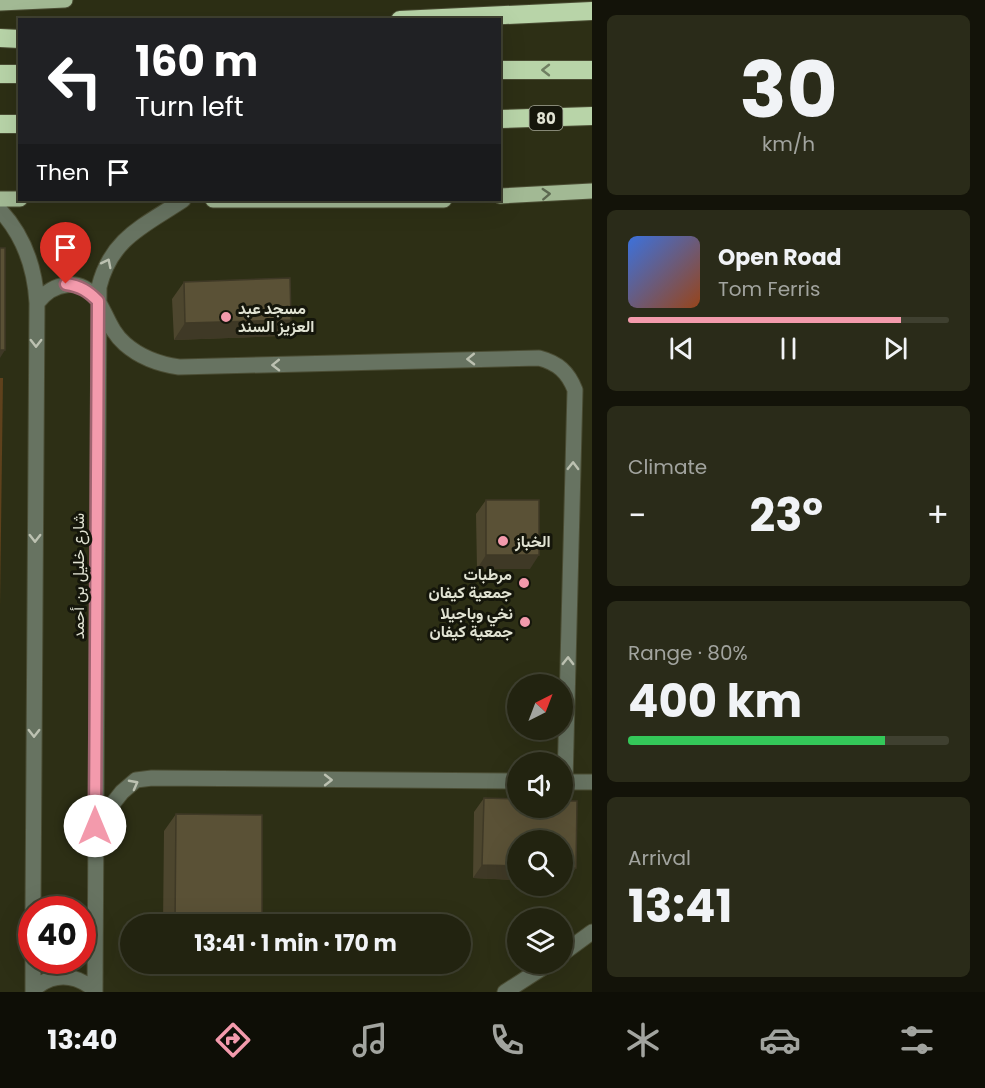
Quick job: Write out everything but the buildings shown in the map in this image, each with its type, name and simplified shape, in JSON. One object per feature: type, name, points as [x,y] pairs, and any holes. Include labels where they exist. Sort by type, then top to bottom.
[{"type":"highway","points":[[446,18],[592,11]]},
{"type":"highway","points":[[0,38],[18,39]]},
{"type":"highway","points":[[501,70],[592,70]]},
{"type":"highway","points":[[0,74],[18,74]]},
{"type":"highway","name":"80","points":[[501,119],[592,116]]},
{"type":"highway","points":[[0,124],[18,124]]},
{"type":"main road","points":[[0,3],[65,0]]},
{"type":"main road","points":[[501,196],[592,191]]},
{"type":"main road","points":[[0,199],[18,199]]},
{"type":"street","name":"شارع خليل بن أحمد","points":[[96,896],[98,301],[102,272],[109,257],[119,244],[182,201]]},
{"type":"street","points":[[0,210],[15,229],[24,246],[35,284],[37,303],[33,896]]},
{"type":"street","points":[[37,303],[44,293],[55,287],[66,284],[78,286],[98,301],[113,331],[123,342],[149,360],[179,367],[539,358],[549,360],[566,372],[575,390],[565,752]]},
{"type":"street","points":[[95,826],[136,780],[152,778],[507,782]]},
{"type":"street","points":[[573,782],[592,782]]},
{"type":"street","points":[[573,946],[592,932]]},
{"type":"street","points":[[33,974],[33,991]]},
{"type":"street","name":"شارع خليل بن أحمد","points":[[95,974],[95,991]]},
{"type":"street","points":[[505,992],[533,974]]},
{"type":"street","points":[[33,991],[41,982],[52,977],[64,976],[75,977],[86,982],[95,991]]},
{"type":"shaded area","points":[[0,378],[3,378],[0,606]]},
{"type":"place","name":"مسجد عبد العزيز السند","points":[[226,317]]},
{"type":"place","name":"الخباز","points":[[503,541]]},
{"type":"place","name":"مرطبات جمعية كيفان","points":[[524,583]]},
{"type":"place","name":"نخي وباجيلا جمعية كيفان","points":[[525,622]]},
{"type":"route","points":[[66,284],[78,286],[98,301],[95,826]]}]
